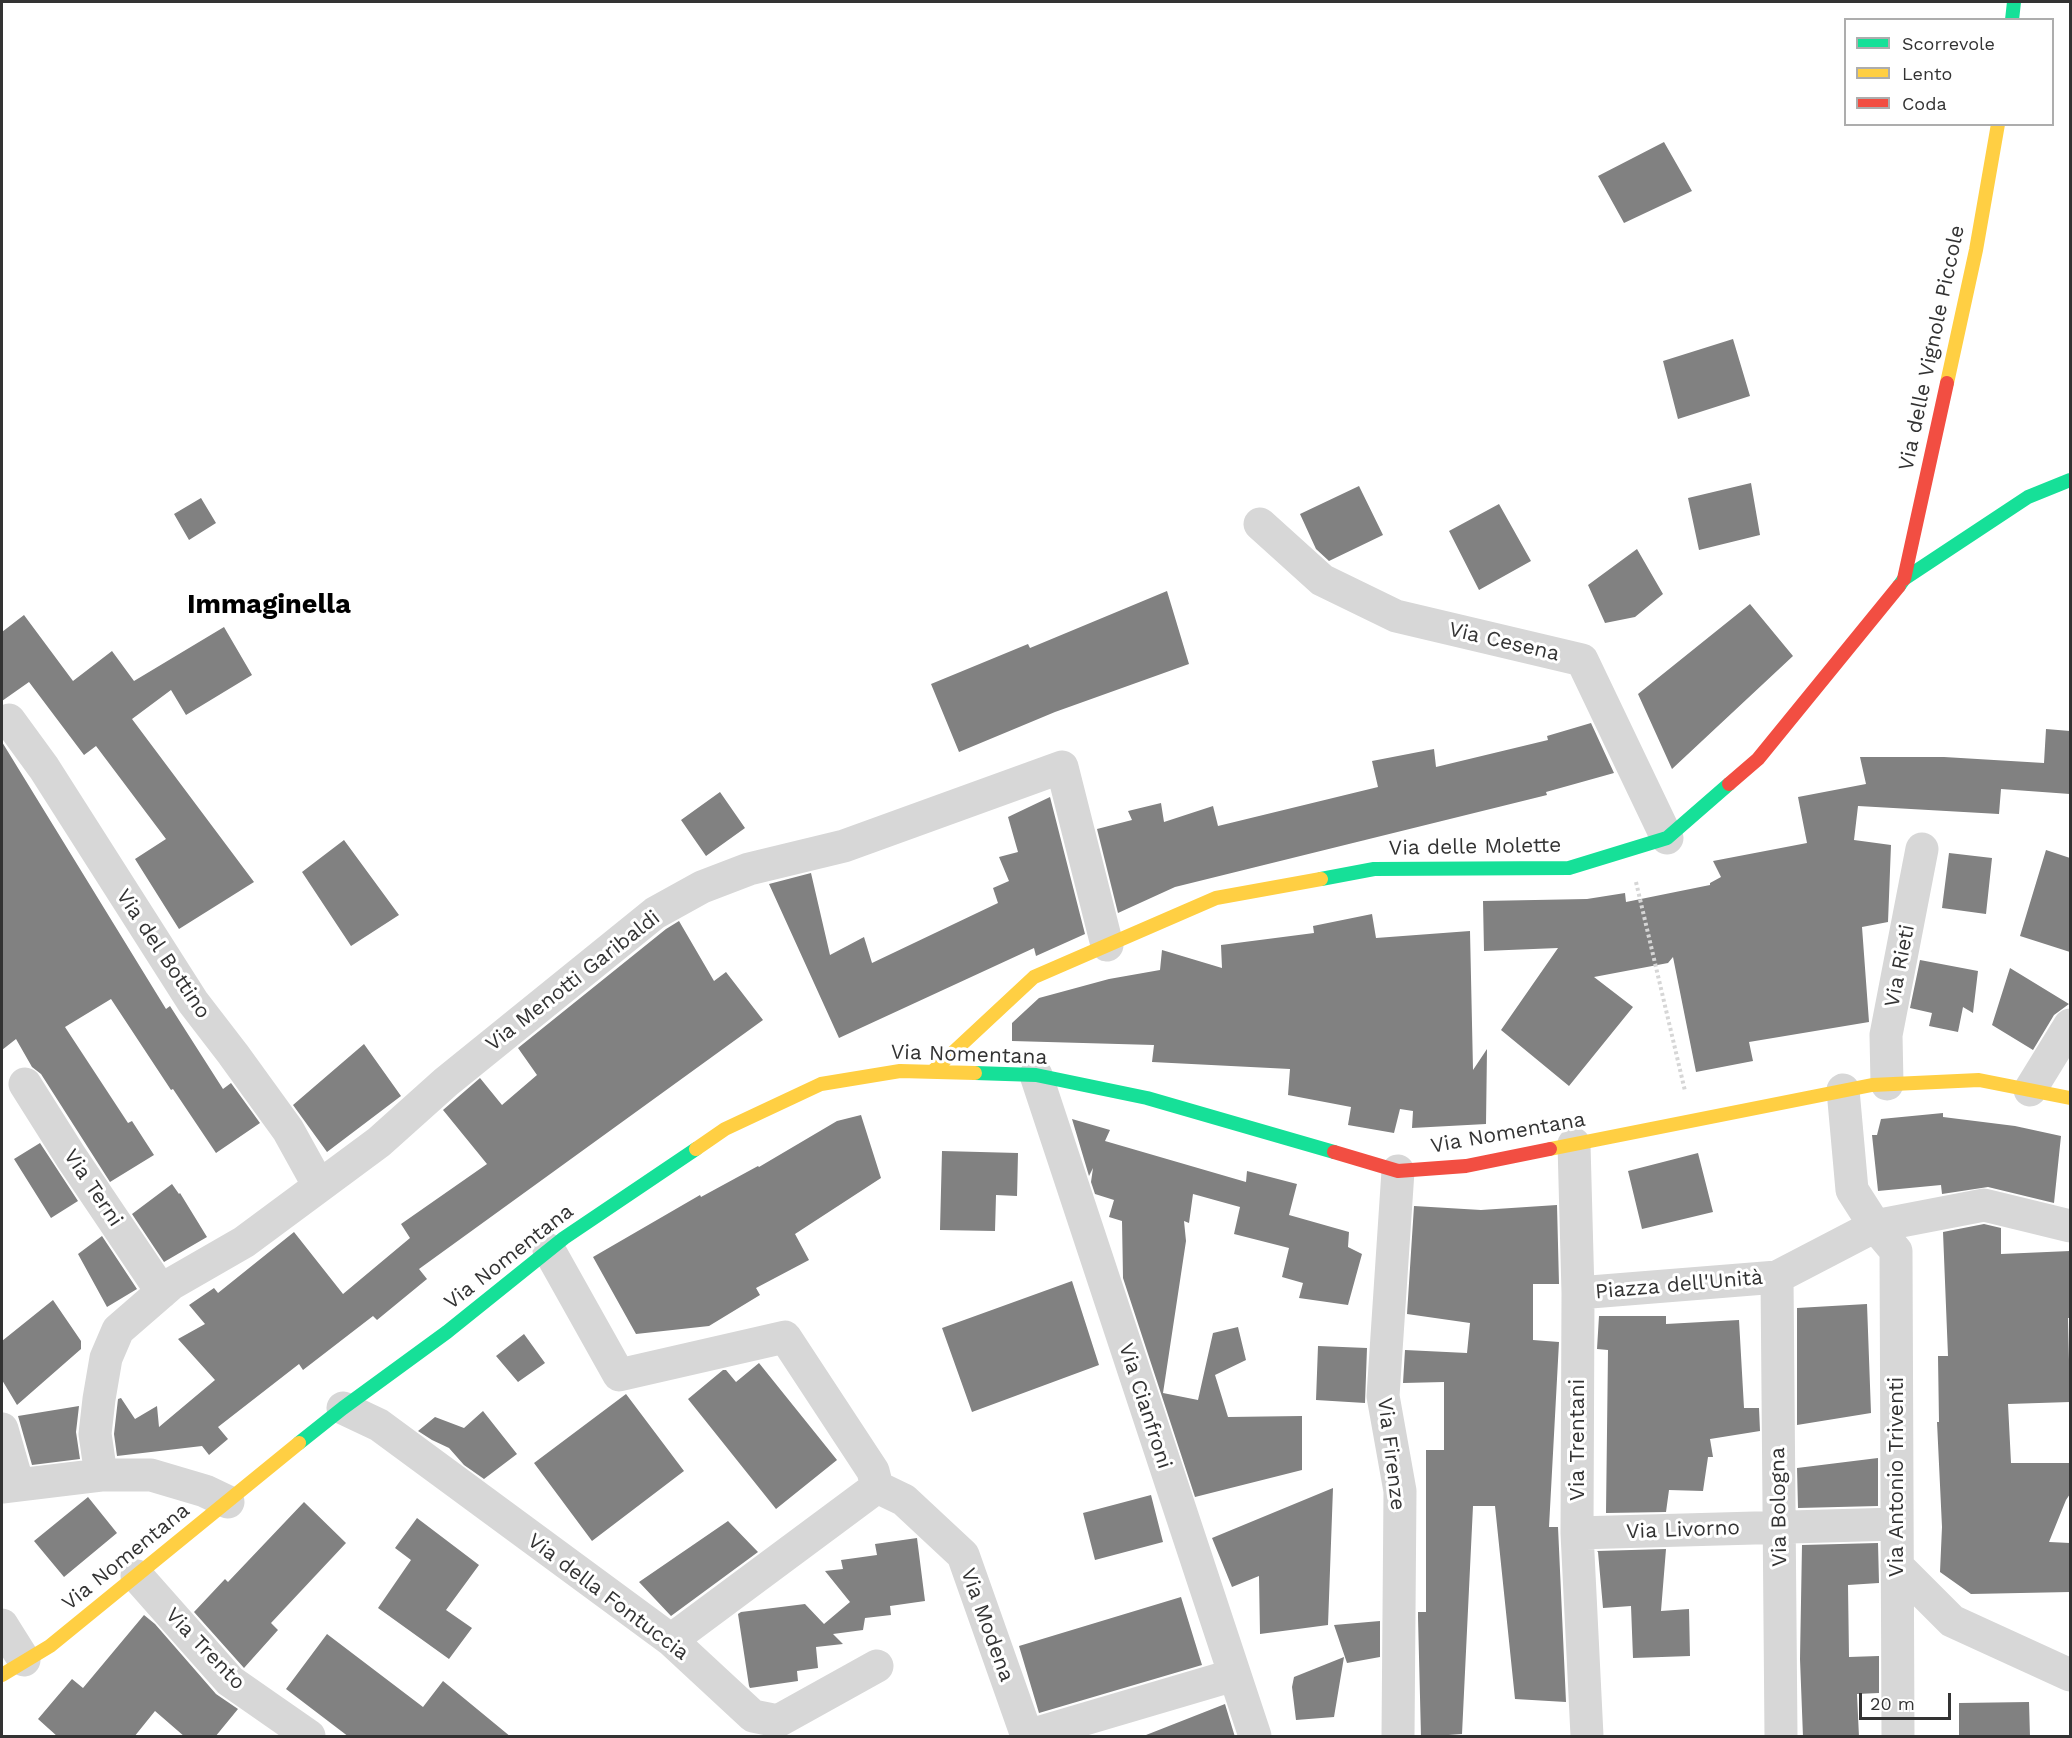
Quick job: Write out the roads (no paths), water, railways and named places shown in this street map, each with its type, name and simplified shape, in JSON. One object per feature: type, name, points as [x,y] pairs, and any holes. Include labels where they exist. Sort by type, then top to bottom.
[{"type":"main road","points":[[2012,18],[2014,2]]},
{"type":"main road","name":"Via delle Vignole Piccole","points":[[1904,579],[1976,250],[1998,126]]},
{"type":"main road","name":"Via delle Molette","points":[[932,1072],[1034,977],[1216,898],[1374,869],[1569,868],[1667,838],[1758,759],[1904,579],[2028,497],[2070,480]]},
{"type":"main road","name":"Via Nomentana","points":[[13,1668],[50,1646],[343,1408],[447,1332],[549,1250],[725,1129],[820,1084],[900,1071],[1036,1074],[1147,1098],[1398,1171],[1466,1166],[1872,1085],[1979,1080],[2070,1098]]},
{"type":"street","name":"Via Cesena","points":[[1260,524],[1322,580],[1396,616],[1582,660],[1667,838]]},
{"type":"street","name":"Via del Bottino","points":[[9,720],[44,768],[193,1002],[234,1054],[288,1130],[319,1186]]},
{"type":"street","name":"Via Menotti Garibaldi","points":[[101,1475],[95,1434],[105,1358],[118,1330],[171,1284],[244,1242],[379,1142],[446,1082],[655,914],[702,887],[749,869],[843,846],[1062,767],[1107,945]]},
{"type":"street","name":"Via Rieti","points":[[1887,1084],[1887,1035],[1922,849]]},
{"type":"street","points":[[2030,1090],[2070,1025]]},
{"type":"street","name":"Via Cianfroni","points":[[1036,1074],[1255,1737]]},
{"type":"street","name":"Via Terni","points":[[25,1084],[162,1292]]},
{"type":"street","name":"Via Antonio Triventi","points":[[1843,1090],[1852,1190],[1875,1226],[1896,1251],[1899,1737]]},
{"type":"street","name":"Via Trentani","points":[[1574,1144],[1578,1293],[1577,1533],[1587,1737]]},
{"type":"street","name":"Via Firenze","points":[[1398,1171],[1383,1396],[1400,1491],[1398,1737]]},
{"type":"street","name":"Piazza dell'Unità","points":[[1578,1293],[1777,1277],[1875,1226],[1984,1205],[2070,1226]]},
{"type":"street","points":[[549,1250],[619,1375],[785,1337],[873,1472],[877,1487],[671,1640]]},
{"type":"street","name":"Via Bologna","points":[[1777,1277],[1781,1737]]},
{"type":"street","name":"Via della Fontuccia","points":[[343,1408],[379,1425],[671,1640],[753,1716],[778,1721],[877,1666]]},
{"type":"street","points":[[2,1429],[10,1486],[101,1475],[151,1475],[205,1491],[228,1502]]},
{"type":"street","name":"Via Modena","points":[[877,1487],[904,1500],[963,1555],[1027,1736],[1234,1675]]},
{"type":"street","name":"Via Livorno","points":[[1577,1533],[1897,1524]]},
{"type":"street","points":[[1898,1566],[1952,1621],[2070,1675]]},
{"type":"street","name":"Via Trento","points":[[136,1576],[230,1682],[309,1737]]},
{"type":"street","points":[[2,1625],[13,1668]]},
{"type":"district","name":"Immaginella","points":[[269,605]]}]
